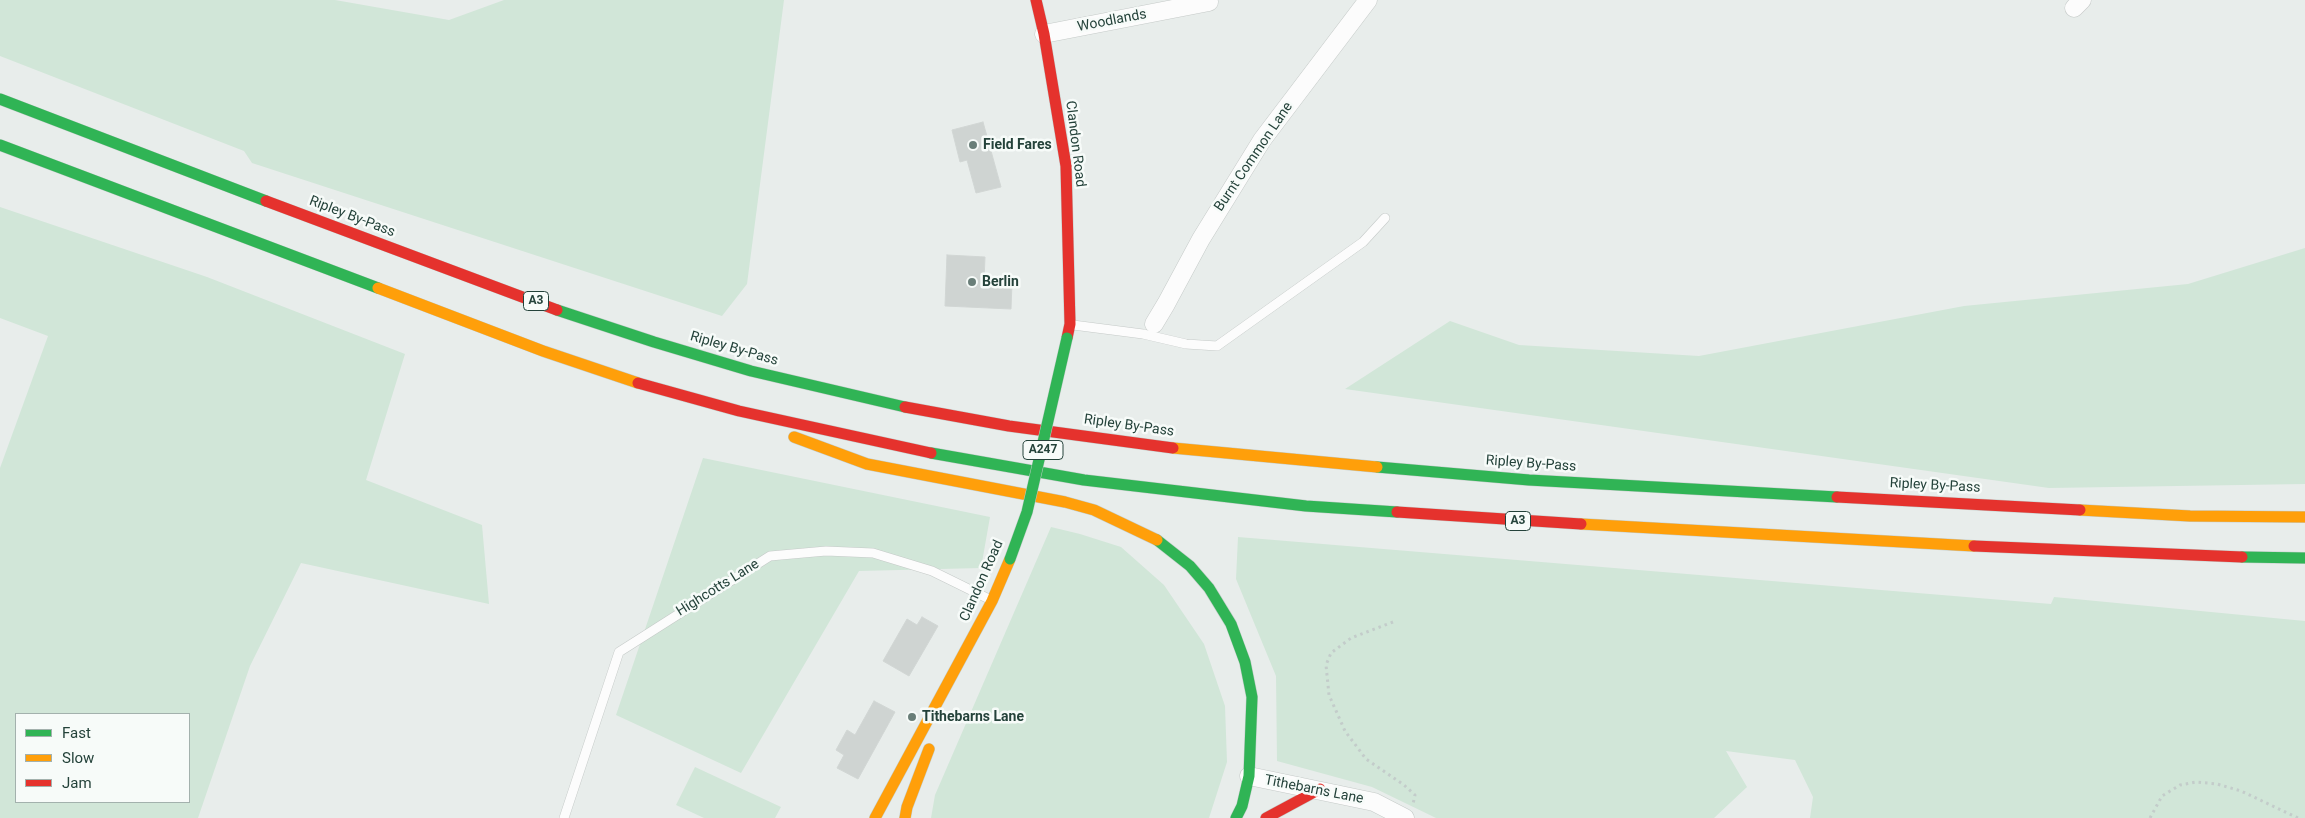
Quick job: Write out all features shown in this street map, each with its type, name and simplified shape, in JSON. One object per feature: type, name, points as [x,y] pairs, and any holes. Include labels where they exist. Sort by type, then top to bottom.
[{"type":"main road","name":"Clandon Road","points":[[875,818],[946,690],[992,601],[1010,559],[1027,512],[1070,324],[1066,166],[1044,34],[1036,0]]},
{"type":"main road","name":"Ripley By-Pass","points":[[0,99],[381,244],[654,342],[751,371],[931,412],[1009,426],[1202,452],[1519,479],[2190,516],[2305,516]]},
{"type":"main road","name":"A3","points":[[0,145],[543,351],[641,384],[739,411],[912,450],[1084,480],[1306,506],[1528,522],[1963,545],[2195,556],[2305,558]]},
{"type":"main road","points":[[739,411],[808,444],[867,464],[1065,502],[1094,510],[1150,535],[1190,566],[1209,588],[1231,624],[1245,662],[1252,697],[1248,776],[1242,806],[1236,818]]},
{"type":"main road","points":[[905,818],[907,806],[924,765],[946,690]]},
{"type":"main road","points":[[1266,818],[1320,789]]},
{"type":"street","name":"Burnt Common Lane","points":[[1148,329],[1166,304],[1200,239],[1262,140],[1368,0]]},
{"type":"street","name":"Woodlands","points":[[1044,34],[1209,2]]},
{"type":"street","name":"Tithebarns Lane","points":[[1248,776],[1320,789],[1374,802],[1409,813]]},
{"type":"lane","points":[[1070,324],[1148,329],[1186,344],[1217,346],[1363,242],[1385,218]]},
{"type":"lane","name":"Highcotts Lane","points":[[564,818],[618,652],[770,556],[826,551],[873,553],[932,571],[992,601]]},
{"type":"path","points":[[1393,622],[1351,638],[1331,653],[1326,665],[1330,695],[1345,731],[1366,759],[1404,785],[1414,796],[1409,813]]},
{"type":"path","points":[[2150,818],[2162,796],[2180,785],[2196,782],[2218,784],[2241,791],[2298,818]]},
{"type":"green space","points":[[0,0],[335,0],[449,20],[504,0],[784,0],[747,284],[722,316],[252,163],[244,151],[0,56]]},
{"type":"green space","points":[[0,207],[207,277],[405,354],[366,480],[482,525],[489,604],[301,563],[250,666],[198,818],[0,818],[0,468],[48,336],[0,318]]},
{"type":"green space","points":[[2305,248],[2305,484],[2049,488],[1345,389],[1450,321],[1519,345],[1699,356],[1964,306],[2188,284]]},
{"type":"green space","points":[[703,458],[990,517],[981,568],[859,571],[741,773],[616,715]]},
{"type":"green space","points":[[1051,527],[1121,547],[1164,585],[1204,644],[1225,706],[1227,762],[1209,818],[931,818],[935,795]]},
{"type":"green space","points":[[1238,537],[2051,604],[2054,597],[2305,621],[2305,818],[1810,818],[1813,797],[1795,760],[1726,751],[1747,787],[1714,818],[1436,818],[1372,787],[1277,761],[1276,676],[1236,579]]},
{"type":"green space","points":[[695,767],[781,807],[775,818],[704,818],[676,805]]},
{"type":"building","name":"Field Fares","points":[[983,122],[1001,187],[976,193],[967,160],[960,162],[952,130]]},
{"type":"building","name":"Berlin","points":[[947,255],[985,257],[984,281],[1012,283],[1011,309],[945,306]]},
{"type":"building","points":[[922,617],[938,626],[909,676],[883,661],[907,619],[917,625]]},
{"type":"building","points":[[874,701],[895,712],[858,779],[837,768],[844,755],[836,750],[847,730],[855,735]]},
{"type":"traffic: fast","points":[[0,99],[266,201]]},
{"type":"traffic: fast","points":[[0,145],[378,288]]},
{"type":"traffic: fast","points":[[557,310],[751,371],[905,407]]},
{"type":"traffic: fast","points":[[1010,559],[1027,512],[1067,338]]},
{"type":"traffic: fast","points":[[931,453],[1084,480],[1306,506],[1397,512]]},
{"type":"traffic: fast","points":[[1377,467],[1529,480],[1837,497]]},
{"type":"traffic: fast","points":[[1157,540],[1190,566],[1209,588],[1231,624],[1245,662],[1252,697],[1249,776]]},
{"type":"traffic: fast","points":[[2242,557],[2305,558]]},
{"type":"traffic: fast","points":[[1236,818],[1242,806],[1249,776]]},
{"type":"traffic: slow","points":[[378,288],[543,351],[638,383]]},
{"type":"traffic: slow","points":[[794,437],[867,464],[1065,502],[1094,510],[1157,540]]},
{"type":"traffic: slow","points":[[1173,448],[1377,467]]},
{"type":"traffic: slow","points":[[2080,510],[2190,516],[2305,517]]},
{"type":"traffic: slow","points":[[1581,524],[1974,546]]},
{"type":"traffic: slow","points":[[875,818],[992,601],[1010,559]]},
{"type":"traffic: slow","points":[[905,818],[907,807],[929,749]]},
{"type":"traffic: jam","points":[[1036,0],[1044,34],[1066,166],[1070,324],[1067,338]]},
{"type":"traffic: jam","points":[[266,201],[557,310]]},
{"type":"traffic: jam","points":[[638,383],[739,411],[931,453]]},
{"type":"traffic: jam","points":[[905,407],[1009,426],[1173,448]]},
{"type":"traffic: jam","points":[[1837,497],[2080,510]]},
{"type":"traffic: jam","points":[[1397,512],[1581,524]]},
{"type":"traffic: jam","points":[[1974,546],[2242,557]]},
{"type":"traffic: jam","points":[[1266,818],[1320,789]]},
{"type":"place","name":"Field Fares","points":[[973,145]]},
{"type":"place","name":"Berlin","points":[[972,282]]},
{"type":"place","name":"Tithebarns Lane","points":[[912,717]]}]
